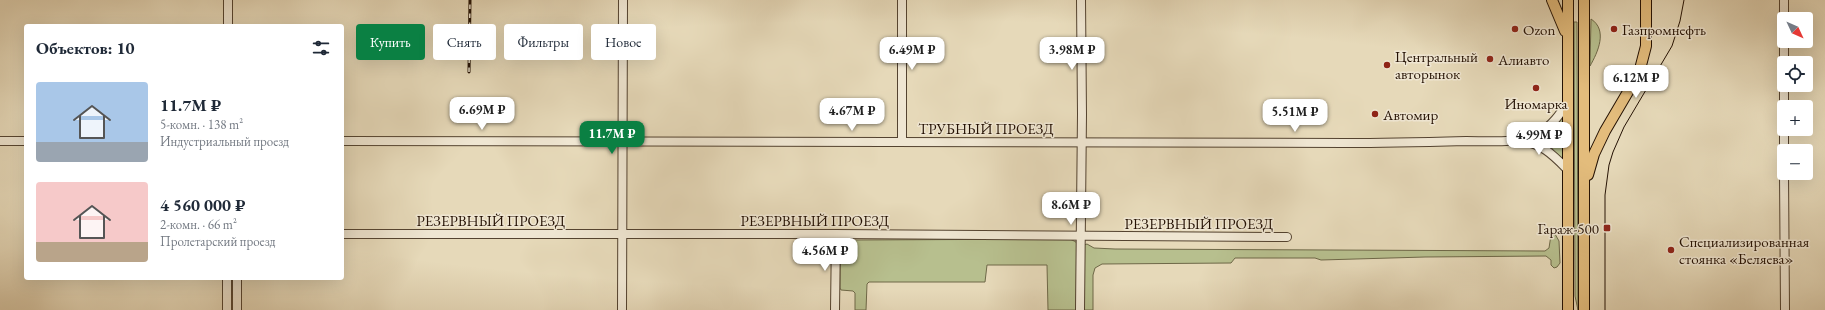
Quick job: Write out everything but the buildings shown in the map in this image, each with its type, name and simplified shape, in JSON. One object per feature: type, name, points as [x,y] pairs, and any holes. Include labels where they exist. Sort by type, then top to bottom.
[{"type":"main road","points":[[1552,0],[1568,40]]},
{"type":"main road","points":[[1568,0],[1568,310]]},
{"type":"main road","points":[[1584,0],[1584,310]]},
{"type":"main road","points":[[1584,191],[1594,154],[1599,142],[1639,73],[1646,46],[1646,0]]},
{"type":"main road","points":[[1568,12],[1572,19],[1576,21],[1584,12]]},
{"type":"street","points":[[228,0],[228,24]]},
{"type":"street","points":[[622,310],[623,0]]},
{"type":"street","points":[[902,0],[902,142]]},
{"type":"street","points":[[1080,310],[1081,0]]},
{"type":"street","points":[[1784,0],[1784,56]]},
{"type":"street","points":[[1510,140],[1531,137],[1547,128],[1557,119],[1568,102]]},
{"type":"street","points":[[1510,140],[1536,144],[1545,148],[1568,170]]},
{"type":"street","name":"ТРУБНЫЙ ПРОЕЗД","points":[[344,141],[1368,143],[1510,140]]},
{"type":"street","points":[[0,141],[24,141]]},
{"type":"street","points":[[1784,180],[1785,310]]},
{"type":"street","name":"РЕЗЕРВНЫЙ ПРОЕЗД","points":[[344,234],[622,233],[1287,237]]},
{"type":"street","points":[[835,310],[836,234]]},
{"type":"street","points":[[227,280],[227,310]]},
{"type":"street","points":[[237,280],[237,310]]},
{"type":"green space","points":[[1591,19],[1599,29],[1600,41],[1590,66]]},
{"type":"green space","points":[[1574,22],[1577,22],[1578,310],[1575,296]]},
{"type":"green space","points":[[1563,114],[1563,162],[1550,146],[1535,138]]},
{"type":"green space","points":[[1552,234],[1555,234],[1559,241],[1560,263],[1554,268],[1551,265],[1551,260],[1546,256],[1321,260],[1315,258],[1235,258],[1231,263],[1102,264],[1095,268],[1093,275],[1093,310],[1082,310],[1084,245],[1087,244],[1094,248],[1115,249],[1545,251],[1549,248]]},
{"type":"green space","points":[[1070,239],[1076,242],[1077,245],[1077,310],[1048,310],[1047,265],[987,265],[985,282],[869,282],[867,284],[866,310],[855,310],[855,293],[853,291],[841,290],[840,288],[840,262],[851,258],[852,243],[855,240]]},
{"type":"tram line","points":[[1605,310],[1605,195],[1609,165],[1624,127],[1672,46],[1680,21],[1684,0]]},
{"type":"railway","points":[[469,72],[470,0]]},
{"type":"place","name":"Ozon","points":[[1515,29]]},
{"type":"place","name":"Газпромнефть","points":[[1614,29]]},
{"type":"place","name":"Алиавто","points":[[1490,59]]},
{"type":"place","name":"Центральный авторынок","points":[[1387,65]]},
{"type":"place","name":"Иномарка","points":[[1536,88]]},
{"type":"place","name":"Автомир","points":[[1375,114]]},
{"type":"place","name":"Гараж-500","points":[[1607,228]]},
{"type":"place","name":"Специализированная стоянка «Беляева»","points":[[1671,250]]}]
